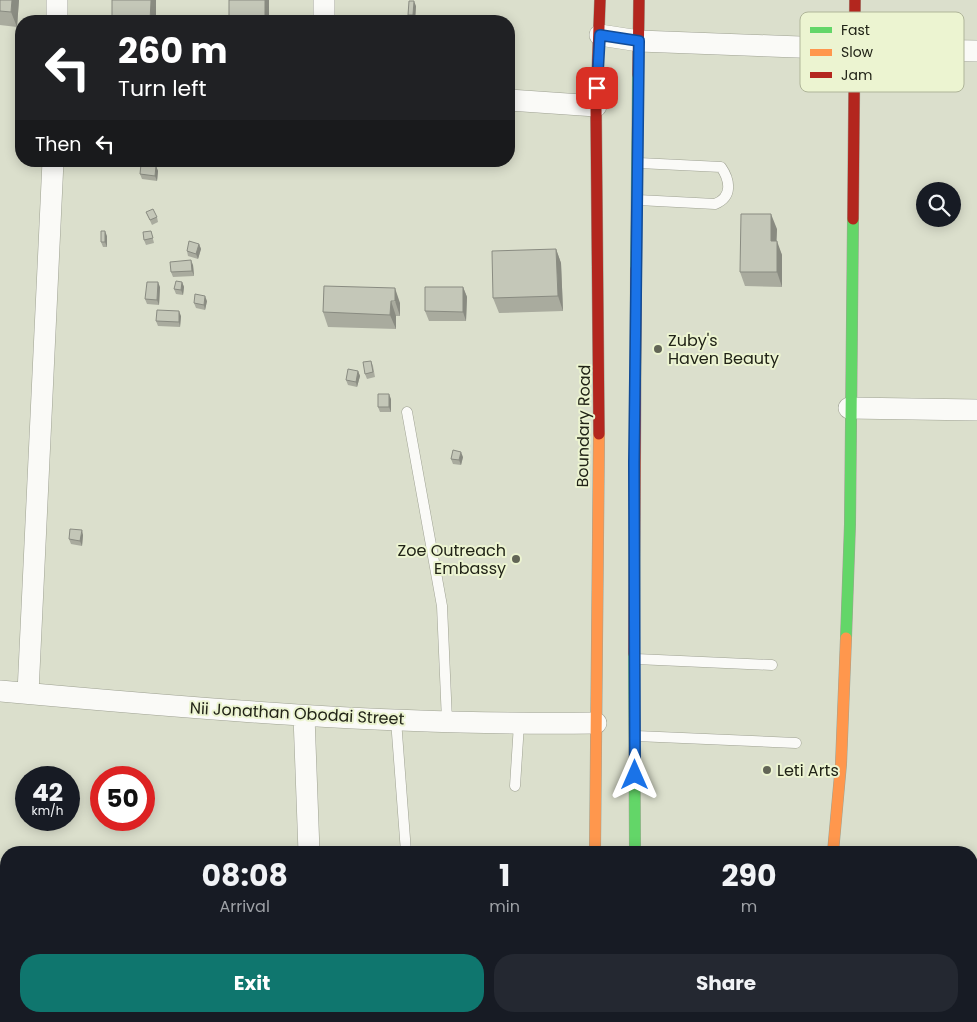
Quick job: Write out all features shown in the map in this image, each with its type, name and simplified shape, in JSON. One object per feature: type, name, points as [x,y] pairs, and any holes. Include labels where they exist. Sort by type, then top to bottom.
[{"type":"main road","name":"Boundary Road","points":[[595,846],[600,355],[596,106],[600,0]]},
{"type":"main road","points":[[635,846],[639,0]]},
{"type":"main road","points":[[834,846],[841,764],[850,524],[852,92]]},
{"type":"street","points":[[57,0],[57,15]]},
{"type":"street","points":[[324,0],[324,15]]},
{"type":"street","points":[[600,35],[639,41],[800,48]]},
{"type":"street","points":[[964,51],[977,51]]},
{"type":"street","points":[[515,100],[596,106]]},
{"type":"street","points":[[28,693],[53,167]]},
{"type":"street","points":[[849,408],[977,410]]},
{"type":"street","name":"Nii Jonathan Obodai Street","points":[[0,691],[304,716],[518,724],[596,723]]},
{"type":"street","points":[[304,716],[309,846]]},
{"type":"lane","points":[[638,163],[720,167],[729,178],[728,192],[722,201],[715,204],[638,200]]},
{"type":"lane","points":[[407,412],[442,606],[446,721]]},
{"type":"lane","points":[[635,659],[772,665]]},
{"type":"lane","points":[[396,720],[406,846]]},
{"type":"lane","points":[[515,786],[518,724]]},
{"type":"lane","points":[[634,736],[796,743]]},
{"type":"building","points":[[0,0],[12,0],[11,12],[0,11]]},
{"type":"building","points":[[112,0],[151,0],[150,15],[112,15]]},
{"type":"building","points":[[229,0],[265,0],[265,15],[229,15]]},
{"type":"building","points":[[409,1],[414,1],[413,15],[408,15]]},
{"type":"building","points":[[141,167],[156,167],[155,176],[140,174]]},
{"type":"building","points":[[153,209],[157,217],[150,220],[146,212]]},
{"type":"building","points":[[741,214],[771,214],[771,241],[777,241],[777,272],[740,272]]},
{"type":"building","points":[[101,231],[105,231],[105,242],[101,242]]},
{"type":"building","points":[[151,231],[153,238],[144,240],[143,232]]},
{"type":"building","points":[[189,241],[199,244],[196,254],[187,251]]},
{"type":"building","points":[[556,249],[558,296],[493,298],[492,251]]},
{"type":"building","points":[[191,260],[192,271],[171,272],[170,262]]},
{"type":"building","points":[[176,281],[182,282],[181,290],[174,289]]},
{"type":"building","points":[[147,282],[158,282],[157,300],[145,299]]},
{"type":"building","points":[[324,286],[395,288],[395,301],[391,301],[390,315],[323,312]]},
{"type":"building","points":[[425,287],[463,287],[463,312],[425,311]]},
{"type":"building","points":[[195,294],[205,296],[204,305],[194,303]]},
{"type":"building","points":[[157,310],[179,311],[179,322],[156,321]]},
{"type":"building","points":[[371,361],[373,372],[365,374],[363,362]]},
{"type":"building","points":[[348,369],[358,371],[356,382],[346,380]]},
{"type":"building","points":[[378,394],[389,394],[389,407],[378,407]]},
{"type":"building","points":[[453,450],[461,452],[459,460],[451,459]]},
{"type":"building","points":[[70,529],[82,530],[80,541],[69,539]]},
{"type":"traffic: fast","points":[[636,269],[638,75]]},
{"type":"traffic: fast","points":[[846,638],[850,524],[853,219]]},
{"type":"traffic: fast","points":[[634,654],[635,846]]},
{"type":"traffic: slow","points":[[595,846],[599,434]]},
{"type":"traffic: slow","points":[[834,846],[841,764],[846,638]]},
{"type":"traffic: jam","points":[[599,434],[596,106],[600,0]]},
{"type":"traffic: jam","points":[[638,75],[639,0]]},
{"type":"traffic: jam","points":[[855,0],[855,12]]},
{"type":"traffic: jam","points":[[853,219],[854,92]]},
{"type":"traffic: jam","points":[[634,654],[636,269]]},
{"type":"place","name":"Zuby's Haven Beauty","points":[[658,349]]},
{"type":"place","name":"Zoe Outreach Embassy","points":[[516,559]]},
{"type":"place","name":"Leti Arts","points":[[767,770]]},
{"type":"route","points":[[597,88],[600,35],[639,41],[638,283],[634,463],[635,775]]}]
